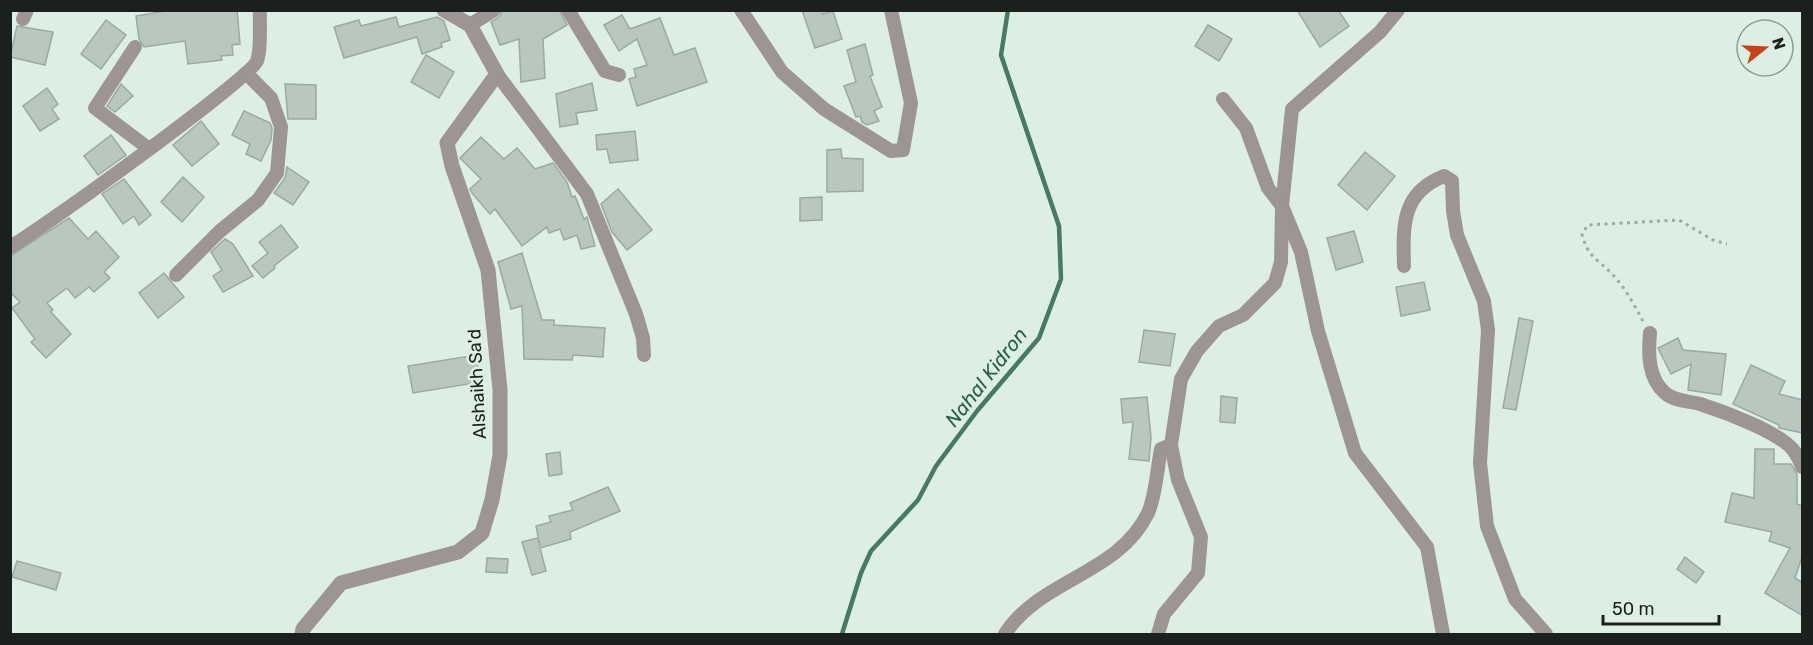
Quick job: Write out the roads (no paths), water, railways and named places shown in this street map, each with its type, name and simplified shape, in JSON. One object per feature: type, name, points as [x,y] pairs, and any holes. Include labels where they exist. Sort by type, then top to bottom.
[{"type":"street","points":[[10,247],[148,148],[246,73],[256,62],[260,10]]},
{"type":"street","points":[[444,10],[470,25],[497,74],[587,194],[636,314],[644,355]]},
{"type":"street","points":[[470,25],[494,10]]},
{"type":"street","points":[[568,10],[605,71],[619,75]]},
{"type":"street","points":[[741,10],[782,72],[824,110],[891,151],[903,150],[911,103],[891,10]]},
{"type":"street","points":[[1158,634],[1164,614],[1198,573],[1201,537],[1178,480],[1171,445],[1181,379],[1197,351],[1219,326],[1243,315],[1275,283],[1281,262],[1282,206],[1292,109],[1380,32],[1398,10]]},
{"type":"street","points":[[135,47],[95,108],[148,148]]},
{"type":"street","points":[[176,275],[220,231],[258,200],[277,173],[280,127],[271,98],[246,73]]},
{"type":"street","name":"Alshaikh Sa'd","points":[[302,634],[303,629],[341,583],[458,552],[482,533],[492,500],[500,455],[500,383],[488,270],[452,166],[447,143],[497,74]]},
{"type":"street","points":[[1223,99],[1246,128],[1268,188],[1282,206],[1301,252],[1318,331],[1355,453],[1427,547],[1443,634]]},
{"type":"street","points":[[1404,266],[1405,213],[1417,194],[1431,181],[1444,176],[1452,181],[1457,235],[1484,301],[1488,330],[1480,463],[1488,526],[1515,599],[1546,634]]},
{"type":"street","points":[[1650,333],[1648,358],[1656,379],[1665,393],[1674,398],[1704,406],[1777,437],[1793,449],[1803,467]]},
{"type":"street","points":[[1005,634],[1015,619],[1038,599],[1119,552],[1148,512],[1161,449],[1171,445]]},
{"type":"waterway","name":"Nahal Kidron","points":[[842,634],[861,573],[871,551],[918,500],[936,466],[977,411],[1039,338],[1061,279],[1059,226],[1001,55],[1008,10]]}]
